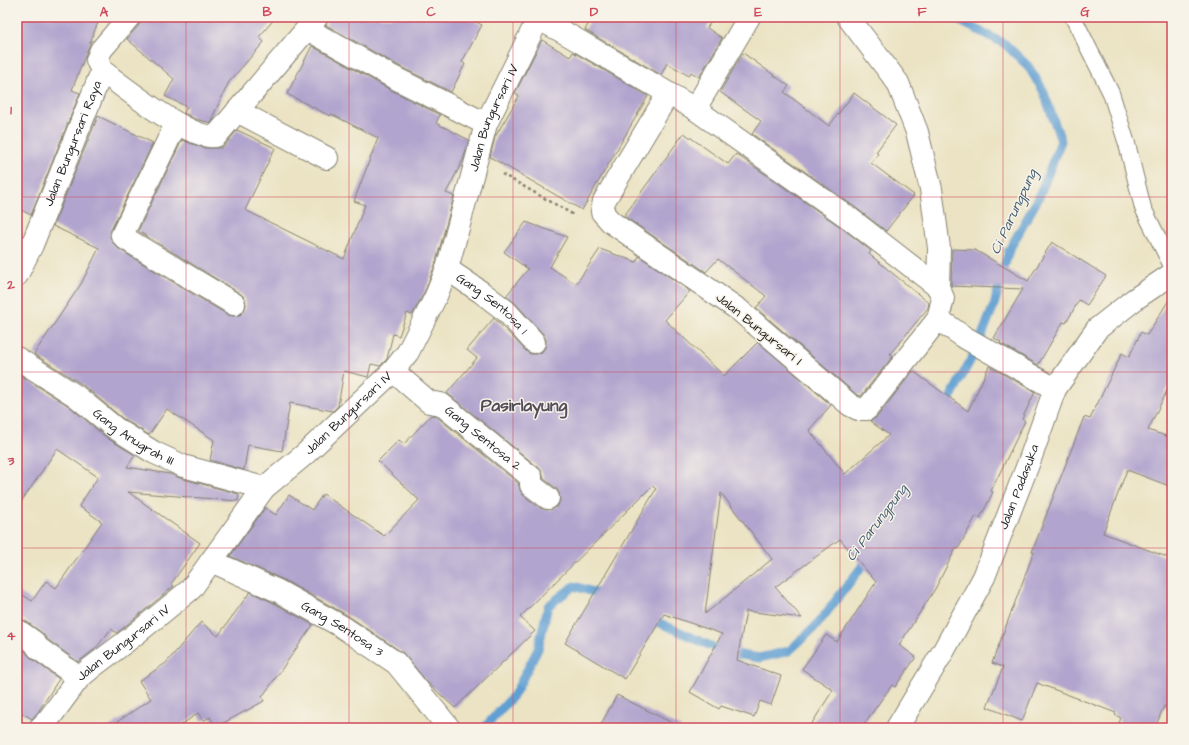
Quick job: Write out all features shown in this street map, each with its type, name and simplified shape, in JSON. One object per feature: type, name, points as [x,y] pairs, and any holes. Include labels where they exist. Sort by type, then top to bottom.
[{"type":"street","name":"Jalan Bungursari Raya","points":[[17,275],[32,245],[102,71],[98,60],[101,50],[129,17]]},
{"type":"street","points":[[695,109],[748,17]]},
{"type":"street","name":"Jalan Bungursari I","points":[[668,94],[604,201],[602,212],[612,222],[739,310],[850,405],[858,409],[867,409],[938,319],[943,298],[938,287],[939,248],[931,189],[917,132],[898,83],[848,17]]},
{"type":"street","points":[[537,18],[569,25],[668,94],[695,109],[849,218],[938,287]]},
{"type":"street","name":"Jalan Bungursari IV","points":[[40,728],[48,720],[79,678],[191,589],[264,488],[304,455],[393,370],[408,352],[436,296],[447,269],[486,124],[537,18]]},
{"type":"street","points":[[102,71],[176,124],[202,136],[216,136],[312,23],[393,77],[486,124]]},
{"type":"street","points":[[237,111],[327,158]]},
{"type":"street","points":[[176,124],[122,235],[126,239],[234,304]]},
{"type":"street","name":"Gang Sentosa 1","points":[[447,269],[506,311],[534,342]]},
{"type":"street","name":"Jalan Padasuka","points":[[897,728],[944,650],[984,577],[1055,389],[1097,329],[1135,299],[1172,274]]},
{"type":"street","points":[[938,319],[964,337],[1055,389]]},
{"type":"street","name":"Gang Anugrah III","points":[[17,358],[76,396],[115,428],[154,452],[182,466],[264,488]]},
{"type":"street","name":"Gang Sentosa 2","points":[[393,370],[429,402],[441,404],[509,458],[531,477],[531,485],[548,498]]},
{"type":"street","name":"Gang Sentosa 3","points":[[211,561],[278,591],[341,626],[396,663],[449,728]]},
{"type":"street","points":[[17,630],[34,642],[38,648],[79,678]]},
{"type":"lane","points":[[1073,17],[1111,93],[1127,144],[1143,208],[1172,266]]},
{"type":"path","points":[[476,161],[528,188],[578,218],[612,222]]},
{"type":"building","points":[[17,17],[100,17],[72,90],[80,93],[31,215],[17,208]]},
{"type":"building","points":[[141,17],[276,17],[259,37],[264,42],[229,82],[211,123],[195,119],[184,113],[187,107],[165,96],[174,79],[127,39],[139,25]]},
{"type":"building","points":[[329,17],[467,17],[482,25],[462,62],[465,64],[451,92],[399,66],[326,25]]},
{"type":"building","points":[[592,17],[713,17],[707,28],[722,38],[699,77],[691,72],[689,76],[667,63],[661,75],[585,30]]},
{"type":"building","points":[[542,40],[570,57],[573,52],[648,96],[582,210],[490,157],[495,137],[519,96],[515,93]]},
{"type":"building","points":[[312,46],[387,88],[440,115],[436,123],[469,140],[463,160],[446,193],[454,196],[435,265],[425,291],[412,315],[407,313],[399,336],[393,334],[387,359],[380,366],[371,364],[368,377],[344,371],[338,406],[333,411],[290,403],[282,451],[248,445],[244,470],[210,460],[214,440],[167,409],[149,435],[122,418],[83,385],[34,354],[81,284],[99,248],[53,226],[98,116],[153,143],[111,230],[110,237],[113,243],[120,250],[228,315],[240,315],[244,311],[246,305],[245,298],[241,294],[138,231],[182,140],[204,148],[221,148],[237,130],[275,148],[245,210],[344,259],[365,205],[354,201],[378,138],[287,94]]},
{"type":"building","points":[[743,53],[789,86],[784,92],[829,126],[854,93],[896,125],[876,152],[878,154],[871,163],[914,195],[886,231],[752,134],[761,121],[720,92]]},
{"type":"building","points":[[684,133],[728,164],[736,154],[842,228],[871,251],[869,254],[929,303],[928,308],[890,354],[893,356],[861,396],[857,395],[756,308],[766,296],[718,259],[706,272],[624,216]]},
{"type":"building","points":[[526,222],[567,237],[550,267],[576,284],[600,249],[636,262],[639,256],[690,291],[665,320],[724,376],[758,342],[831,405],[809,430],[845,474],[889,435],[870,421],[877,417],[913,371],[968,411],[989,366],[1035,392],[1022,419],[1025,421],[991,491],[993,492],[980,518],[976,516],[958,549],[956,548],[935,589],[899,645],[916,657],[895,687],[892,685],[861,728],[809,728],[833,690],[802,669],[826,635],[837,642],[876,582],[840,539],[775,587],[802,618],[746,611],[737,660],[781,676],[771,705],[760,701],[754,717],[721,706],[719,709],[690,692],[722,634],[664,614],[625,679],[565,643],[656,489],[652,486],[520,617],[535,631],[455,708],[428,683],[403,653],[347,615],[284,580],[230,556],[265,508],[276,515],[289,495],[312,510],[323,494],[384,536],[419,500],[378,461],[399,440],[404,444],[431,415],[436,416],[518,483],[523,495],[540,508],[547,510],[558,506],[560,500],[559,493],[556,488],[544,479],[539,468],[447,393],[477,358],[467,350],[494,318],[530,354],[542,352],[546,346],[546,340],[543,334],[515,303],[506,296],[528,269],[504,252]],"holes":[[[721,493],[772,559],[705,614]]]},
{"type":"building","points":[[1052,242],[1106,276],[1087,305],[1079,300],[1066,323],[1063,322],[1038,365],[994,338],[1023,289],[951,286],[952,249],[975,250],[1028,281]]},
{"type":"building","points":[[1172,295],[1172,380],[1148,430],[1172,438],[1172,487],[1127,470],[1103,533],[1172,559],[1172,708],[1164,706],[1155,728],[1117,728],[1121,718],[1115,715],[1116,713],[1037,683],[1022,721],[987,707],[1003,667],[992,663],[1034,552],[1032,552],[1084,417],[1090,419],[1122,353],[1129,357],[1141,332],[1147,335]]},
{"type":"building","points":[[20,375],[69,406],[107,438],[135,455],[127,467],[170,474],[239,494],[238,501],[128,492],[200,543],[171,584],[174,586],[117,633],[111,629],[96,648],[78,662],[47,639],[41,632],[24,620],[17,618],[17,591],[32,601],[46,581],[56,588],[102,522],[79,506],[98,477],[57,449],[17,508],[17,379]]},
{"type":"building","points":[[250,592],[272,602],[313,625],[262,697],[264,701],[216,727],[210,717],[203,721],[198,713],[177,728],[108,728],[151,699],[139,681],[166,663],[201,622],[218,636]]},
{"type":"building","points":[[17,645],[31,658],[59,679],[32,719],[17,710]]},
{"type":"building","points":[[617,695],[682,728],[599,728]]},
{"type":"waterway","name":"Ci Parungpung","points":[[945,408],[977,348],[994,305],[1009,250],[1038,199],[1061,141],[1043,90],[1028,66],[1005,44],[952,17]]},
{"type":"waterway","name":"Ci Parungpung","points":[[649,618],[724,652],[759,658],[789,651],[816,626],[870,556]]},
{"type":"waterway","name":"Ci Parungpung","points":[[484,728],[514,695],[538,649],[548,606],[574,586],[606,596]]},
{"type":"district","name":"Pasirlayung","points":[[524,406]]}]
